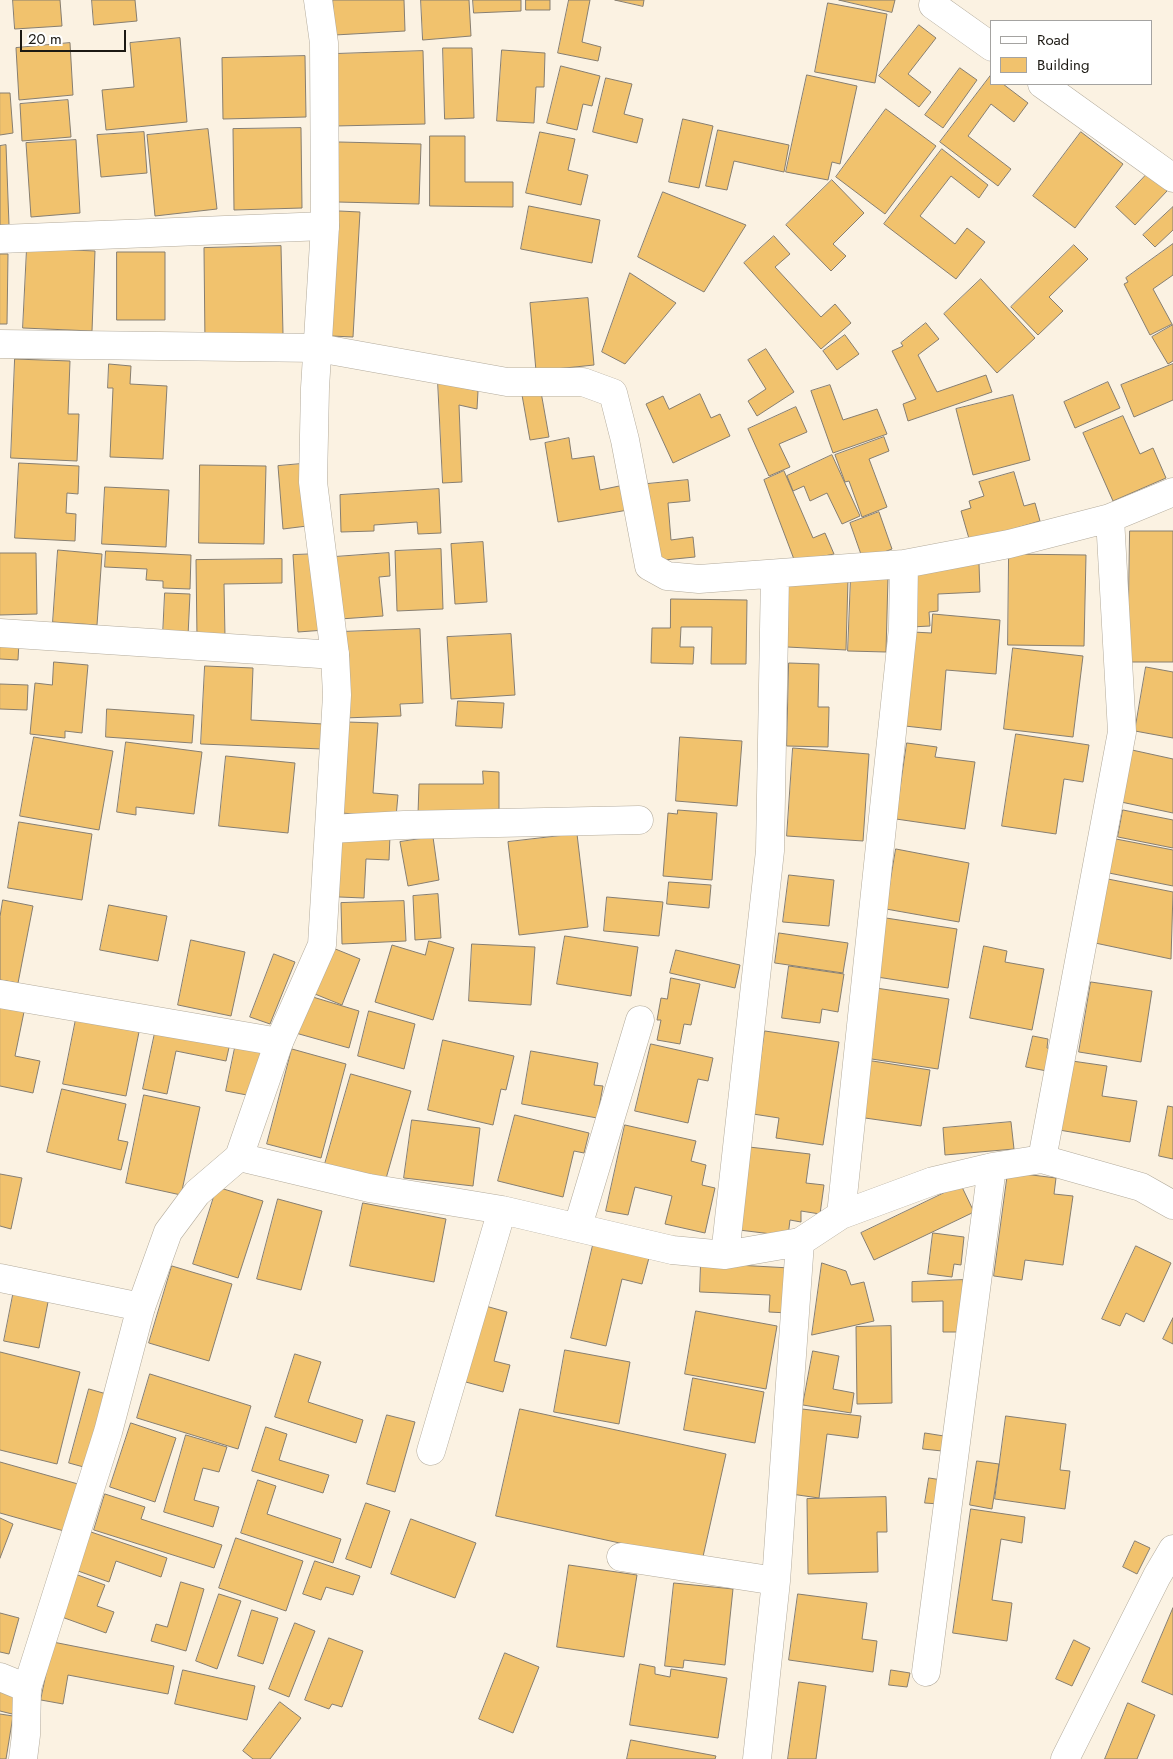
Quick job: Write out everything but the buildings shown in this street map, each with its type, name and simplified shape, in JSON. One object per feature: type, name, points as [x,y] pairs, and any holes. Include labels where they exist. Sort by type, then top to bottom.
[{"type":"street","points":[[22,1759],[26,1735],[27,1688],[108,1432],[140,1307],[168,1232],[197,1193],[238,1157],[279,1042],[322,945],[337,695],[335,655],[314,482],[318,348],[325,226],[324,43],[318,0]]},
{"type":"street","points":[[933,5],[990,46]]},
{"type":"street","points":[[1043,85],[1173,178]]},
{"type":"street","points":[[0,239],[325,226]]},
{"type":"street","points":[[0,344],[318,348],[507,382],[583,382],[613,393],[625,440],[649,566],[667,576],[698,579],[775,575],[904,564],[1009,544],[1110,518],[1173,492]]},
{"type":"street","points":[[1042,1159],[1122,732],[1110,518]]},
{"type":"street","points":[[842,1215],[903,628],[904,564]]},
{"type":"street","points":[[725,1255],[770,851],[775,575]]},
{"type":"street","points":[[0,632],[335,655]]},
{"type":"street","points":[[330,828],[404,824],[638,820]]},
{"type":"street","points":[[0,994],[279,1042]]},
{"type":"street","points":[[578,1226],[640,1020]]},
{"type":"street","points":[[238,1157],[369,1188],[502,1210],[578,1226],[672,1250],[725,1255],[800,1242],[842,1215],[933,1181],[992,1166],[1042,1159],[1141,1187],[1173,1205]]},
{"type":"street","points":[[926,1672],[992,1166]]},
{"type":"street","points":[[431,1452],[502,1210]]},
{"type":"street","points":[[756,1759],[776,1581],[800,1242]]},
{"type":"street","points":[[0,1278],[140,1307]]},
{"type":"street","points":[[1065,1759],[1173,1548]]},
{"type":"street","points":[[621,1557],[776,1581]]},
{"type":"street","points":[[0,1678],[27,1688]]}]
